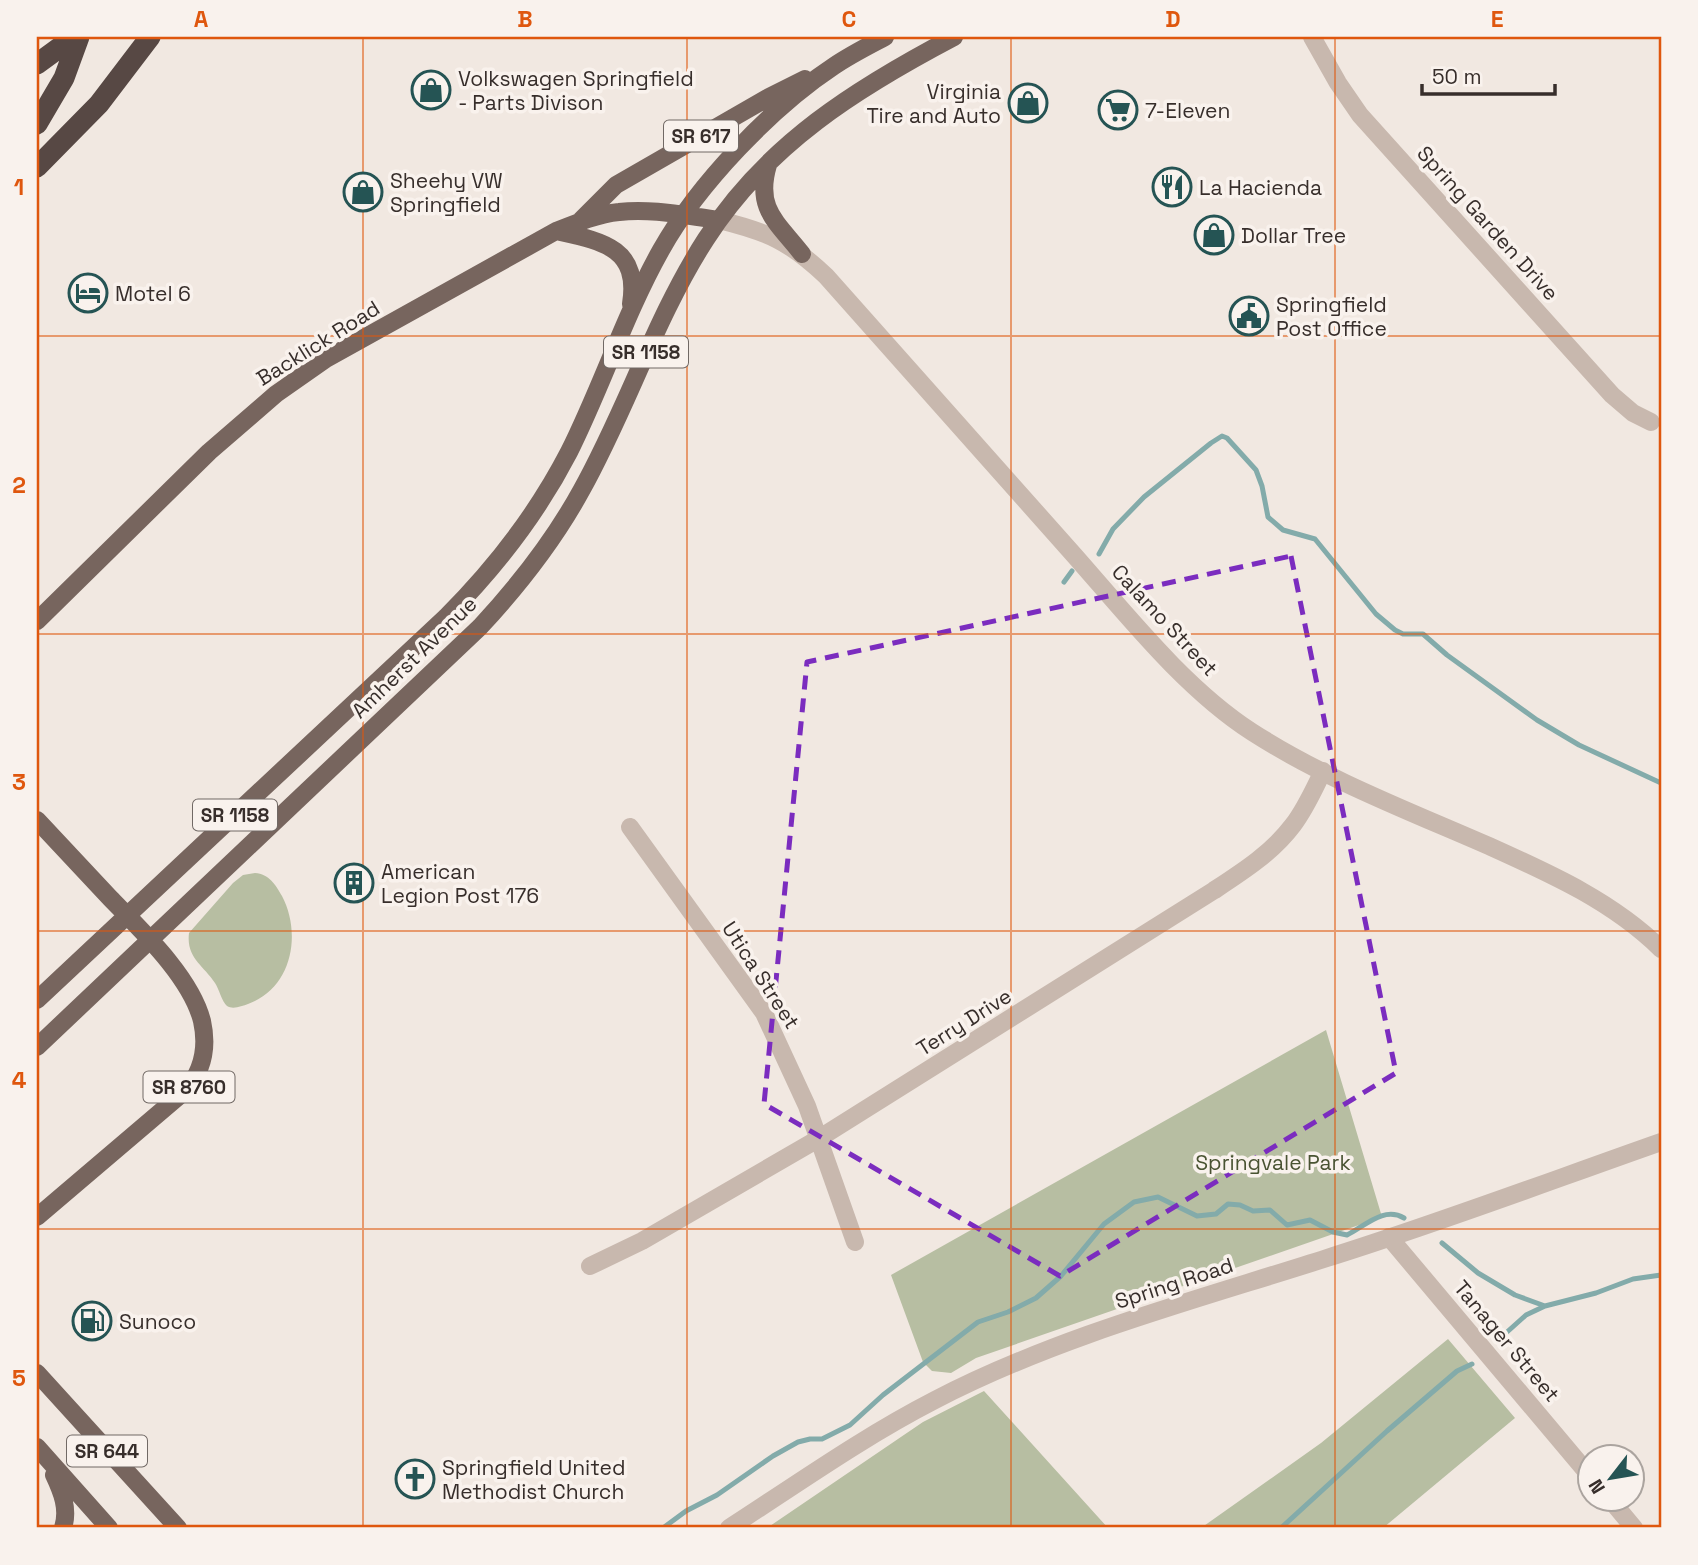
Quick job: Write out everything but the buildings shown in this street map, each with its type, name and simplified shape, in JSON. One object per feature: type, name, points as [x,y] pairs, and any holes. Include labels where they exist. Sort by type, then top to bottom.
[{"type":"highway","points":[[37,64],[74,37]]},
{"type":"highway","points":[[37,124],[64,79],[79,37]]},
{"type":"highway","points":[[37,167],[99,104],[150,37]]},
{"type":"main road","name":"SR 617","points":[[579,222],[615,185],[769,97],[834,66],[885,37]]},
{"type":"main road","name":"SR 617","points":[[719,220],[768,165],[814,122],[864,86],[954,37]]},
{"type":"main road","name":"SR 1158","points":[[684,215],[714,177],[760,127],[834,66]]},
{"type":"main road","points":[[768,165],[763,184],[764,202],[771,216],[802,254]]},
{"type":"main road","name":"Backlick Road","points":[[37,621],[209,452],[276,394],[326,359],[556,231],[579,222],[618,212],[684,215],[719,220]]},
{"type":"main road","name":"Amherst Avenue","points":[[37,1000],[446,617],[492,568],[524,526],[568,454],[629,315],[662,248],[684,215]]},
{"type":"main road","name":"Amherst Avenue","points":[[37,1047],[480,627],[528,573],[562,524],[582,489],[671,301],[699,249],[719,220]]},
{"type":"main road","points":[[556,231],[604,244],[624,258],[631,281],[629,315]]},
{"type":"main road","name":"SR 8760","points":[[37,820],[150,941],[180,978],[199,1013],[205,1043],[196,1079],[37,1217]]},
{"type":"main road","name":"SR 644","points":[[37,1373],[178,1528]]},
{"type":"main road","points":[[42,1453],[65,1502],[63,1528]]},
{"type":"main road","name":"SR 644","points":[[42,1453],[109,1528]]},
{"type":"street","name":"Spring Garden Drive","points":[[1312,37],[1360,115],[1612,396],[1633,413],[1651,422]]},
{"type":"street","name":"Calamo Street","points":[[719,220],[767,233],[802,254],[835,287],[1185,677],[1218,707],[1251,732],[1323,771],[1540,868],[1577,888],[1619,912],[1661,949]]},
{"type":"street","name":"Terry Drive","points":[[590,1266],[642,1241],[818,1139],[1247,868],[1275,845],[1293,825],[1323,771]]},
{"type":"street","name":"Utica Street","points":[[630,827],[764,1013],[803,1096],[855,1242]]},
{"type":"street","name":"Spring Road","points":[[729,1528],[852,1448],[936,1400],[1009,1366],[1109,1328],[1389,1237],[1661,1142]]},
{"type":"street","name":"Tanager Street","points":[[1389,1237],[1576,1459]]},
{"type":"street","points":[[1620,1512],[1634,1528]]},
{"type":"highlighted area","points":[[1291,556],[1396,1073],[1060,1276],[764,1104],[807,662]]},
{"type":"green space","points":[[255,873],[268,878],[282,896],[288,911],[292,943],[289,958],[275,986],[248,1004],[232,1008],[225,1004],[215,983],[196,961],[190,949],[189,933],[233,883],[243,875]]},
{"type":"green space","name":"Springvale Park","points":[[1326,1030],[1382,1217],[976,1358],[951,1373],[932,1371],[923,1362],[891,1275]]},
{"type":"green space","points":[[1448,1339],[1515,1418],[1383,1528],[1201,1528],[1321,1443]]},
{"type":"green space","points":[[984,1391],[1108,1528],[767,1528],[923,1422]]},
{"type":"waterway","points":[[1099,554],[1113,529],[1144,497],[1211,443],[1222,436],[1227,438],[1256,470],[1268,517],[1283,530],[1315,539],[1376,614],[1395,630],[1403,634],[1423,634],[1447,655],[1537,720],[1579,745],[1661,783]]},
{"type":"waterway","points":[[1064,582],[1072,571]]},
{"type":"waterway","points":[[663,1528],[798,1442],[822,1439],[850,1425],[883,1395],[978,1322],[1008,1312],[1036,1298],[1061,1276],[1104,1224],[1134,1202],[1158,1197],[1197,1216],[1216,1214],[1228,1204],[1240,1205],[1253,1211],[1270,1210],[1287,1225],[1310,1220],[1333,1232],[1347,1235],[1382,1216],[1389,1214],[1404,1218]]},
{"type":"waterway","points":[[1442,1243],[1478,1273],[1515,1295],[1545,1306]]},
{"type":"waterway","points":[[1497,1341],[1526,1315],[1545,1306],[1596,1293],[1633,1279],[1661,1275]]},
{"type":"waterway","points":[[1281,1528],[1387,1431],[1457,1371],[1472,1364]]},
{"type":"place","name":"Volkswagen Springfield - Parts Divison","points":[[431,90]]},
{"type":"place","name":"Virginia Tire and Auto","points":[[1028,103]]},
{"type":"place","name":"7-Eleven","points":[[1118,110]]},
{"type":"place","name":"La Hacienda","points":[[1172,187]]},
{"type":"place","name":"Sheehy VW Springfield","points":[[363,192]]},
{"type":"place","name":"Dollar Tree","points":[[1214,235]]},
{"type":"place","name":"Motel 6","points":[[88,293]]},
{"type":"place","name":"Springfield Post Office","points":[[1249,316]]},
{"type":"place","name":"American Legion Post 176","points":[[354,883]]},
{"type":"place","name":"Sunoco","points":[[92,1321]]},
{"type":"place","name":"Springfield United Methodist Church","points":[[415,1479]]}]
